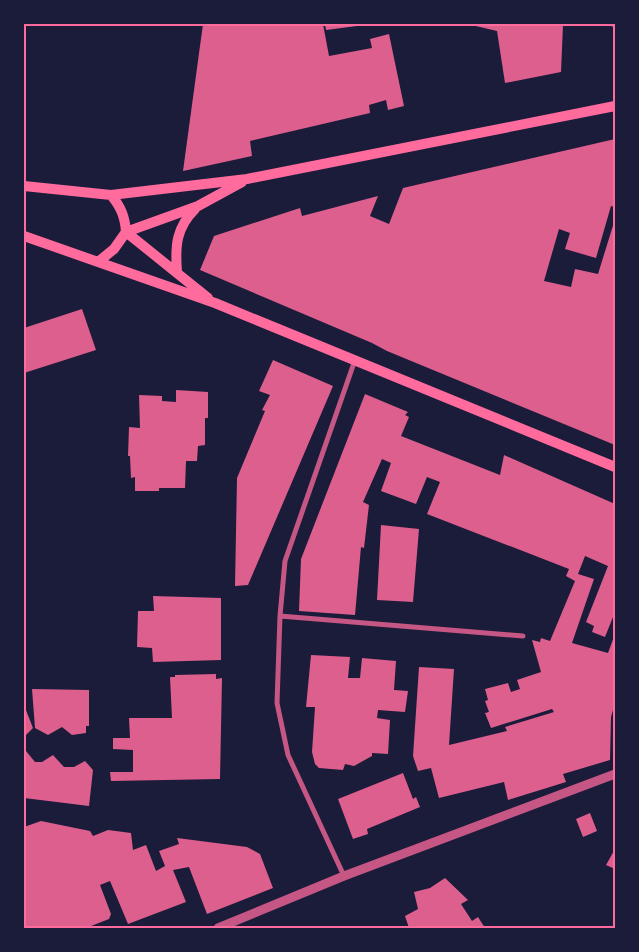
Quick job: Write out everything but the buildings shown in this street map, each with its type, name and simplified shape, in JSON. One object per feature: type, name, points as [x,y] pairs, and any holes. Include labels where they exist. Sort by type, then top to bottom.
[{"type":"main road","points":[[24,186],[111,195],[247,179],[614,105]]},
{"type":"main road","points":[[98,262],[114,249],[126,232],[198,206],[247,179]]},
{"type":"main road","points":[[111,195],[120,206],[125,218],[126,232],[215,304]]},
{"type":"main road","points":[[177,272],[175,245],[179,230],[187,217],[198,206]]},
{"type":"main road","points":[[25,237],[215,304],[615,467]]},
{"type":"street","points":[[344,876],[288,755],[278,703],[280,616],[286,561],[355,360]]},
{"type":"street","points":[[280,616],[523,636]]},
{"type":"street","points":[[218,928],[344,876],[615,774]]},
{"type":"lane","points":[[610,24],[615,25]]}]
